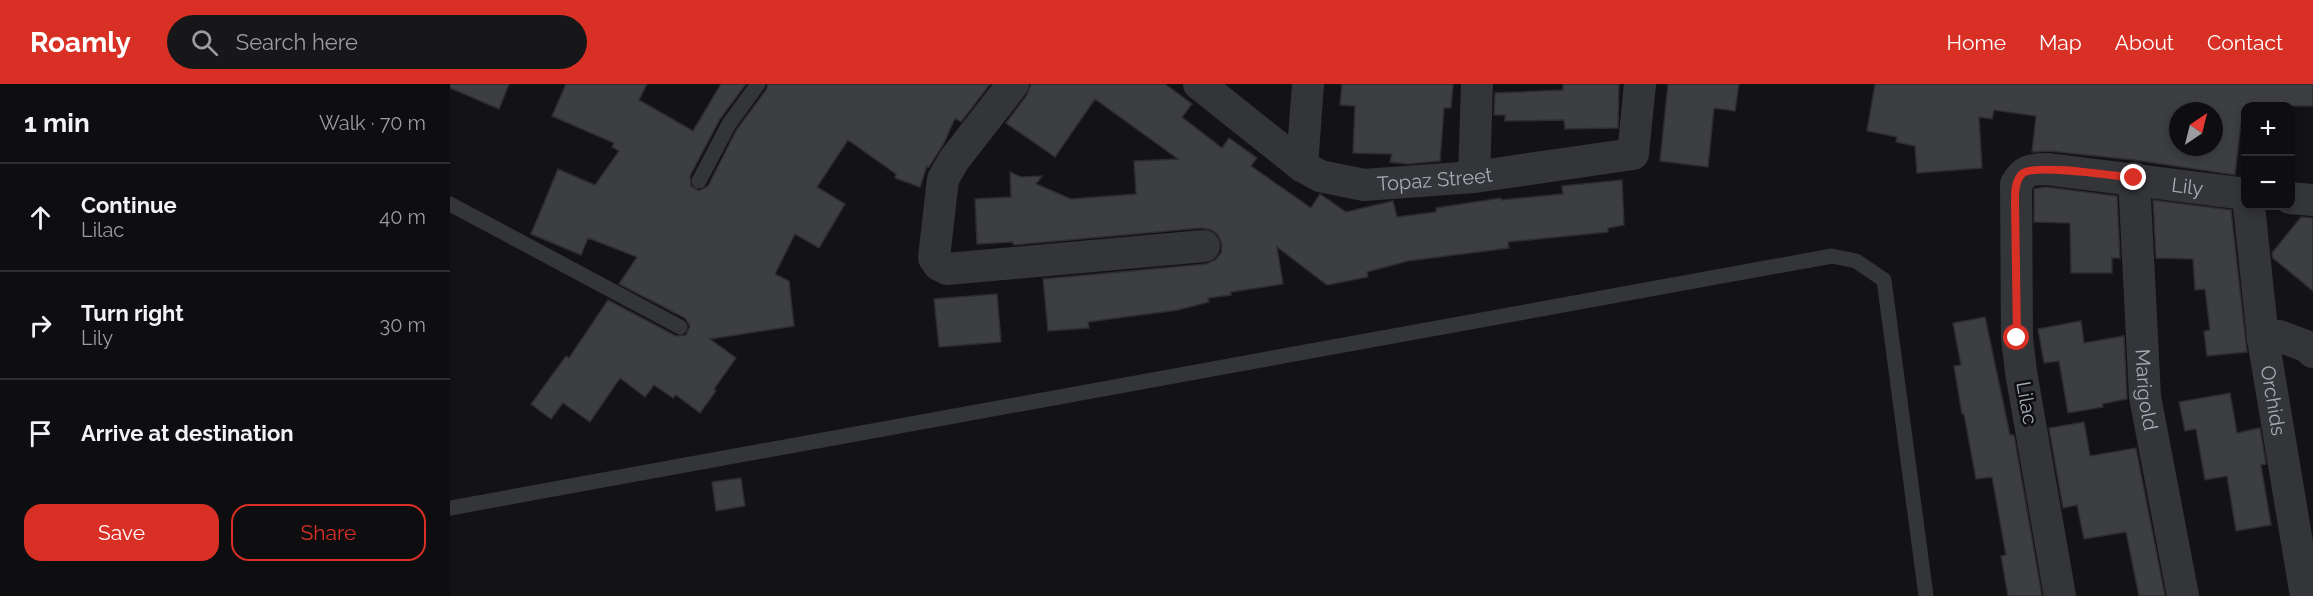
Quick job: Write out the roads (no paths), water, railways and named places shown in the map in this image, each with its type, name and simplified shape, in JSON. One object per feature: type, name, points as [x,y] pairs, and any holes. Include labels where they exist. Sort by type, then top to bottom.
[{"type":"street","points":[[1013,84],[954,160],[943,179],[934,258],[939,265],[947,269],[1204,246]]},
{"type":"street","name":"Topaz Street","points":[[1199,84],[1302,166],[1320,176],[1364,185],[1474,177],[1633,154],[1640,84]]},
{"type":"street","points":[[1302,166],[1308,84]]},
{"type":"street","points":[[1474,177],[1477,84]]},
{"type":"street","name":"Lily","points":[[2022,174],[2031,169],[2047,169],[2134,178],[2241,193]]},
{"type":"street","name":"Lilac","points":[[2022,174],[2016,184],[2015,201],[2017,338],[2060,596]]},
{"type":"street","name":"Marigold","points":[[2134,178],[2145,397],[2183,596]]},
{"type":"street","points":[[2295,198],[2313,200]]},
{"type":"street","name":"Orchids","points":[[2249,210],[2263,339],[2306,596]]},
{"type":"street","points":[[2263,339],[2279,336],[2306,346],[2313,352]]},
{"type":"lane","points":[[699,181],[729,124],[758,84]]},
{"type":"lane","points":[[450,204],[680,327]]},
{"type":"lane","points":[[450,508],[1832,256],[1856,261],[1884,280],[1926,596]]}]
